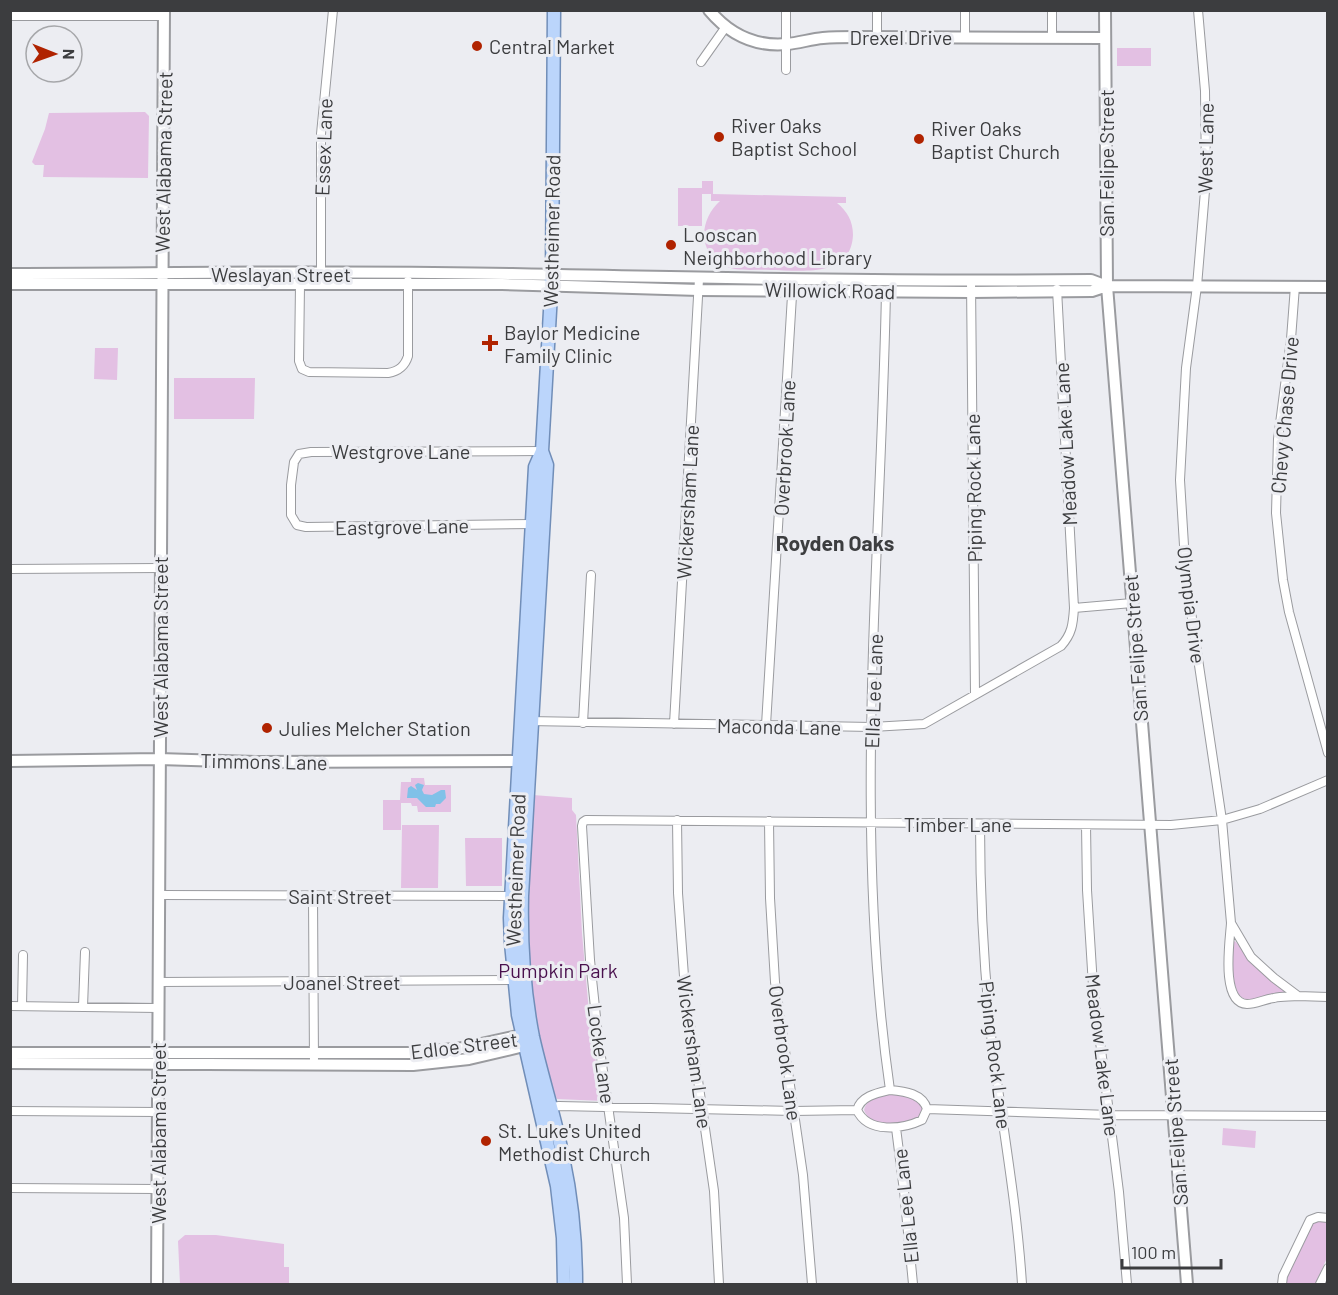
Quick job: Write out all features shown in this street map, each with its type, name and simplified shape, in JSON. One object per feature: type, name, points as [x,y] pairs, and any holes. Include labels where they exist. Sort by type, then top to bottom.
[{"type":"main road","name":"Westheimer Road","points":[[520,826],[528,782],[526,721],[538,524],[547,465],[542,451],[552,281],[554,10]]},
{"type":"main road","name":"Drexel Drive","points":[[709,10],[725,28],[736,35],[758,43],[786,44],[824,38],[877,37],[1105,38]]},
{"type":"main road","name":"San Felipe Street","points":[[1105,10],[1107,286],[1187,1284]]},
{"type":"main road","name":"West Alabama Street","points":[[157,1284],[164,13]]},
{"type":"main road","name":"Weslayan Street","points":[[10,274],[300,285],[321,279]]},
{"type":"main road","name":"Weslayan Street","points":[[10,284],[162,279],[552,281]]},
{"type":"main road","name":"Willowick Road","points":[[552,281],[971,287],[1057,286],[1091,280],[1107,286],[1328,287]]},
{"type":"main road","name":"Westheimer Road","points":[[526,721],[518,761],[520,826],[516,896],[522,943],[520,980],[527,1040],[546,1108],[552,1159],[567,1219],[576,1284]]},
{"type":"main road","name":"Timmons Lane","points":[[10,761],[159,759],[257,762],[518,761]]},
{"type":"main road","points":[[518,761],[524,768],[528,782]]},
{"type":"main road","name":"Edloe Street","points":[[10,1053],[57,1058],[314,1059],[463,1048],[527,1040]]},
{"type":"main road","name":"Edloe Street","points":[[314,1059],[413,1065],[469,1059],[527,1040]]},
{"type":"main road","points":[[389,1053],[389,1065]]},
{"type":"main road","name":"Edloe Street","points":[[10,1063],[57,1058]]},
{"type":"main road","name":"Westheimer Road","points":[[564,1284],[567,1219]]},
{"type":"street","name":"Essex Lane","points":[[321,279],[321,134],[333,10]]},
{"type":"street","points":[[786,10],[786,70]]},
{"type":"street","points":[[877,10],[877,37]]},
{"type":"street","points":[[965,10],[965,37]]},
{"type":"street","points":[[1052,10],[1052,38]]},
{"type":"street","name":"West Lane","points":[[1197,286],[1205,189],[1206,136],[1205,91],[1198,10]]},
{"type":"street","points":[[10,16],[164,13]]},
{"type":"street","points":[[701,62],[725,28]]},
{"type":"street","points":[[300,285],[300,367],[309,372],[388,373],[403,367],[408,356],[408,279]]},
{"type":"street","name":"Wickersham Lane","points":[[674,724],[699,284]]},
{"type":"street","name":"Overbrook Lane","points":[[766,725],[793,284]]},
{"type":"street","name":"Ella Lee Lane","points":[[883,284],[871,823],[877,980],[890,1090]]},
{"type":"street","name":"Meadow Lake Lane","points":[[1057,286],[1074,608]]},
{"type":"street","name":"Olympia Drive","points":[[1197,286],[1186,368],[1180,491],[1186,578],[1222,820],[1231,923],[1228,977],[1237,1000],[1248,1004],[1275,998],[1328,997]]},
{"type":"street","name":"Chevy Chase Drive","points":[[1295,286],[1291,339],[1278,439],[1276,513],[1288,612],[1328,753]]},
{"type":"street","name":"Piping Rock Lane","points":[[971,287],[975,694]]},
{"type":"street","name":"Westgrove Lane","points":[[291,491],[294,462],[299,454],[311,452],[542,451]]},
{"type":"street","name":"Eastgrove Lane","points":[[291,491],[291,515],[297,525],[306,527],[538,524]]},
{"type":"street","points":[[10,569],[160,568]]},
{"type":"street","points":[[583,723],[591,576]]},
{"type":"street","points":[[1074,608],[1132,603]]},
{"type":"street","name":"Maconda Lane","points":[[526,721],[872,727],[924,724],[1060,646],[1069,637],[1074,608]]},
{"type":"street","name":"Timber Lane","points":[[583,822],[590,819],[1149,826],[1222,820],[1260,809],[1328,780]]},
{"type":"street","name":"Wickersham Lane","points":[[677,820],[678,893],[685,990],[714,1191],[719,1284]]},
{"type":"street","name":"Overbrook Lane","points":[[769,821],[770,898],[776,982],[803,1175],[812,1284]]},
{"type":"street","name":"Locke Lane","points":[[583,822],[590,960],[598,1036],[610,1107],[624,1218],[627,1284]]},
{"type":"street","name":"Piping Rock Lane","points":[[980,824],[980,886],[986,977],[1016,1216],[1022,1284]]},
{"type":"street","name":"Meadow Lake Lane","points":[[1086,825],[1087,890],[1093,986],[1111,1115],[1127,1284]]},
{"type":"street","name":"Saint Street","points":[[159,895],[516,896]]},
{"type":"street","points":[[313,896],[314,1059]]},
{"type":"street","name":"Olympia Drive","points":[[1231,923],[1251,957],[1298,996]]},
{"type":"street","points":[[83,1007],[84,952]]},
{"type":"street","points":[[22,1006],[23,955]]},
{"type":"street","name":"Joanel Street","points":[[159,982],[520,980]]},
{"type":"street","points":[[10,1006],[158,1008]]},
{"type":"street","points":[[857,1110],[862,1100],[890,1090],[901,1090],[922,1099],[927,1110]]},
{"type":"street","points":[[546,1108],[857,1110]]},
{"type":"street","points":[[857,1110],[864,1120],[872,1124],[896,1128],[922,1120],[927,1110]]},
{"type":"street","points":[[927,1110],[1111,1115],[1328,1116]]},
{"type":"street","points":[[10,1111],[158,1112]]},
{"type":"street","name":"Ella Lee Lane","points":[[896,1128],[913,1284]]},
{"type":"street","points":[[10,1188],[157,1189]]},
{"type":"street","points":[[1282,1284],[1283,1276],[1310,1220],[1318,1217],[1328,1218]]},
{"type":"street","points":[[1324,1280],[1328,1268]]},
{"type":"green space","points":[[1117,48],[1151,48],[1151,66],[1117,66]]},
{"type":"green space","points":[[145,112],[149,116],[148,178],[43,177],[44,165],[35,165],[32,162],[49,113]]},
{"type":"green space","points":[[702,181],[713,181],[713,194],[846,197],[846,203],[837,203],[844,209],[851,221],[853,235],[850,249],[843,259],[834,265],[809,271],[747,270],[725,266],[709,252],[704,235],[708,217],[720,201],[711,201],[711,194],[702,194],[702,226],[678,226],[678,188],[702,188]]},
{"type":"green space","points":[[95,348],[118,348],[117,380],[94,379]]},
{"type":"green space","points":[[174,378],[255,378],[254,419],[174,419]]},
{"type":"green space","points":[[411,778],[424,778],[425,785],[451,785],[451,812],[418,812],[417,806],[412,806],[411,803],[401,803],[401,830],[383,830],[383,800],[400,800],[401,782],[411,782]]},
{"type":"green space","name":"Pumpkin Park","points":[[533,795],[572,798],[572,810],[576,815],[589,1013],[602,1101],[557,1099],[553,1092],[543,1050],[533,994],[528,933]]},
{"type":"green space","points":[[402,825],[439,825],[438,888],[401,888]]},
{"type":"green space","points":[[465,838],[502,838],[502,886],[466,886]]},
{"type":"green space","points":[[1235,941],[1264,975],[1285,990],[1285,994],[1247,1000],[1239,996],[1232,978],[1233,943]]},
{"type":"green space","points":[[890,1094],[905,1096],[917,1102],[924,1109],[920,1117],[897,1124],[881,1124],[868,1117],[864,1110],[868,1103]]},
{"type":"green space","points":[[1223,1128],[1256,1131],[1255,1148],[1222,1145]]},
{"type":"green space","points":[[1327,1221],[1327,1258],[1315,1284],[1286,1284],[1296,1254],[1308,1230],[1314,1224]]},
{"type":"green space","points":[[185,1235],[216,1235],[284,1244],[284,1267],[289,1267],[289,1284],[180,1284],[178,1241]]},
{"type":"water","points":[[418,783],[424,785],[422,790],[424,794],[432,795],[445,790],[446,798],[435,807],[426,807],[417,798],[407,798],[408,788],[411,786],[417,790],[415,785]]},
{"type":"place","name":"Central Market","points":[[477,46]]},
{"type":"place","name":"River Oaks Baptist School","points":[[719,137]]},
{"type":"place","name":"River Oaks Baptist Church","points":[[919,139]]},
{"type":"place","name":"Looscan Neighborhood Library","points":[[671,245]]},
{"type":"place","name":"Baylor Medicine Family Clinic","points":[[490,343]]},
{"type":"place","name":"Julies Melcher Station","points":[[267,728]]},
{"type":"place","name":"St. Luke's United Methodist Church","points":[[486,1141]]},
{"type":"district","name":"Royden Oaks","points":[[835,542]]}]
